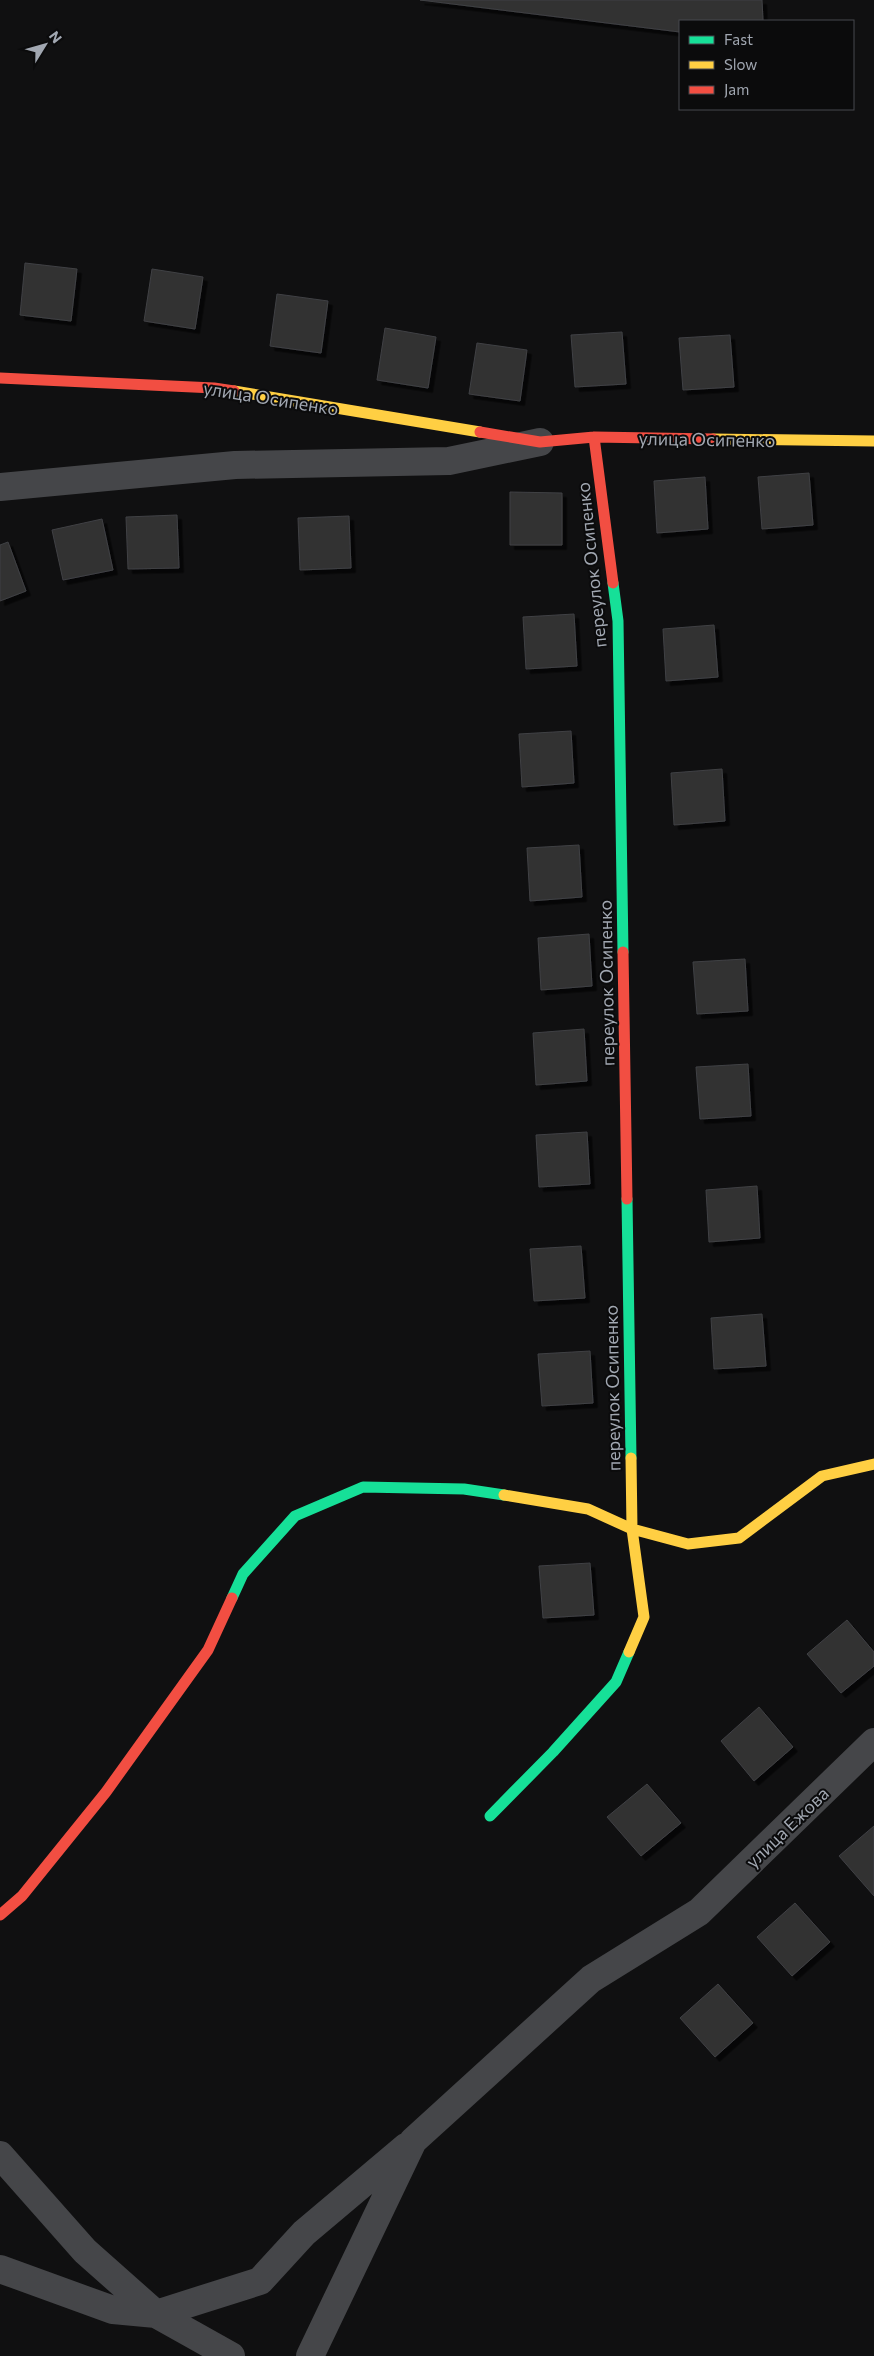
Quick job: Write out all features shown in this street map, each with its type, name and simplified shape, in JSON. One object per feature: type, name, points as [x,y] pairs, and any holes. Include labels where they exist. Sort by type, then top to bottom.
[{"type":"street","name":"улица Осипенко","points":[[0,378],[214,388],[540,442]]},
{"type":"street","name":"улица Осипенко","points":[[0,487],[235,465],[450,461],[540,442],[594,437],[874,441]]},
{"type":"street","name":"переулок Осипенко","points":[[490,1816],[553,1752],[616,1682],[644,1617],[632,1529],[618,622],[594,437]]},
{"type":"street","points":[[0,1915],[22,1896],[112,1784],[208,1650],[244,1574],[295,1516],[363,1487],[464,1489],[588,1509],[632,1529],[688,1544],[739,1538],[822,1476],[874,1464]]},
{"type":"street","name":"улица Ежова","points":[[156,2314],[260,2281],[304,2234],[413,2141],[591,1979],[699,1912],[874,1742]]},
{"type":"street","points":[[310,2356],[413,2141]]},
{"type":"street","points":[[0,2155],[86,2251],[156,2314],[231,2356]]},
{"type":"street","points":[[0,2269],[113,2310],[156,2314]]},
{"type":"building","points":[[420,0],[762,0],[763,20],[679,20],[679,32]]},
{"type":"building","points":[[25,263],[77,269],[71,321],[20,315]]},
{"type":"building","points":[[152,269],[203,277],[195,329],[144,321]]},
{"type":"building","points":[[277,294],[328,301],[321,353],[270,346]]},
{"type":"building","points":[[385,328],[436,337],[428,388],[377,380]]},
{"type":"building","points":[[622,332],[626,384],[575,387],[571,335]]},
{"type":"building","points":[[730,335],[734,387],[683,390],[679,338]]},
{"type":"building","points":[[477,343],[527,350],[520,401],[469,394]]},
{"type":"building","points":[[809,473],[813,525],[762,529],[758,477]]},
{"type":"building","points":[[705,477],[708,529],[657,533],[654,481]]},
{"type":"building","points":[[510,492],[562,493],[562,545],[510,545]]},
{"type":"building","points":[[177,515],[179,568],[128,569],[126,517]]},
{"type":"building","points":[[349,516],[351,568],[300,570],[298,518]]},
{"type":"building","points":[[102,519],[113,570],[63,580],[52,530]]},
{"type":"building","points":[[8,542],[26,591],[0,601],[0,545]]},
{"type":"building","points":[[574,614],[577,666],[526,669],[523,617]]},
{"type":"building","points":[[714,625],[718,677],[666,681],[663,629]]},
{"type":"building","points":[[571,731],[574,783],[522,787],[519,734]]},
{"type":"building","points":[[722,769],[725,821],[674,825],[671,773]]},
{"type":"building","points":[[579,845],[582,897],[530,901],[527,848]]},
{"type":"building","points":[[589,934],[592,986],[541,990],[538,938]]},
{"type":"building","points":[[745,959],[748,1011],[697,1014],[693,962]]},
{"type":"building","points":[[584,1029],[587,1081],[536,1085],[533,1033]]},
{"type":"building","points":[[748,1064],[751,1116],[700,1119],[696,1067]]},
{"type":"building","points":[[587,1132],[590,1184],[539,1187],[536,1135]]},
{"type":"building","points":[[757,1186],[760,1238],[709,1242],[706,1190]]},
{"type":"building","points":[[581,1246],[585,1298],[534,1301],[530,1249]]},
{"type":"building","points":[[762,1314],[766,1366],[714,1369],[711,1318]]},
{"type":"building","points":[[590,1351],[593,1403],[542,1406],[538,1354]]},
{"type":"building","points":[[590,1563],[594,1615],[543,1618],[539,1566]]},
{"type":"building","points":[[847,1620],[874,1652],[874,1666],[841,1693],[807,1654]]},
{"type":"building","points":[[759,1707],[793,1747],[754,1781],[721,1741]]},
{"type":"building","points":[[647,1784],[681,1823],[641,1856],[607,1817]]},
{"type":"building","points":[[874,1826],[874,1896],[839,1856]]},
{"type":"building","points":[[795,1903],[830,1942],[792,1976],[757,1937]]},
{"type":"building","points":[[718,1984],[753,2023],[715,2057],[680,2018]]},
{"type":"traffic: fast","points":[[613,583],[618,621],[623,952]]},
{"type":"traffic: fast","points":[[627,1199],[631,1458]]},
{"type":"traffic: fast","points":[[232,1598],[243,1574],[295,1516],[363,1487],[464,1489],[504,1495]]},
{"type":"traffic: fast","points":[[490,1816],[553,1752],[616,1682],[629,1652]]},
{"type":"traffic: slow","points":[[234,391],[480,432]]},
{"type":"traffic: slow","points":[[713,439],[874,441]]},
{"type":"traffic: slow","points":[[629,1652],[644,1617],[632,1529],[631,1458]]},
{"type":"traffic: slow","points":[[504,1495],[588,1509],[632,1529],[688,1544],[739,1538],[822,1476],[874,1464]]},
{"type":"traffic: jam","points":[[0,378],[214,388],[234,391]]},
{"type":"traffic: jam","points":[[480,432],[540,442],[594,437],[713,439]]},
{"type":"traffic: jam","points":[[594,437],[613,583]]},
{"type":"traffic: jam","points":[[623,952],[627,1199]]},
{"type":"traffic: jam","points":[[0,1915],[22,1896],[106,1792],[208,1650],[232,1598]]}]
